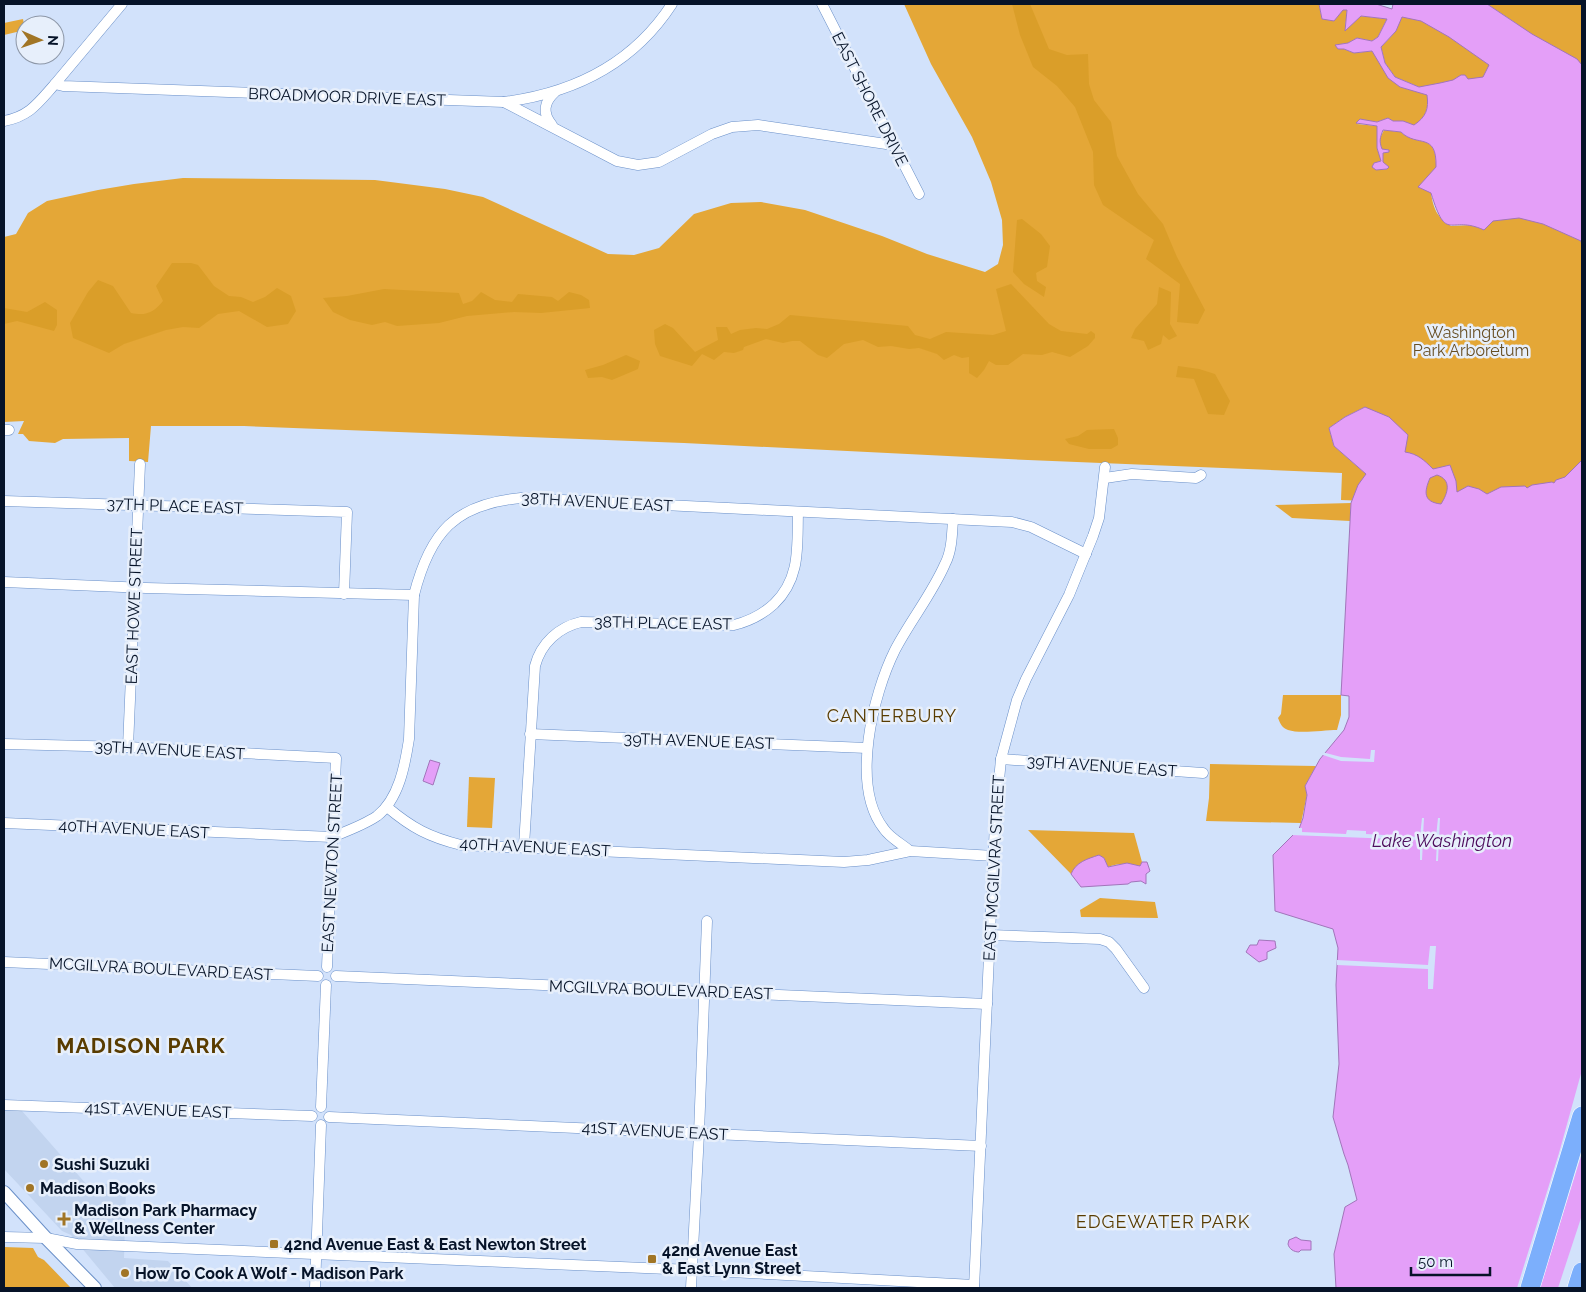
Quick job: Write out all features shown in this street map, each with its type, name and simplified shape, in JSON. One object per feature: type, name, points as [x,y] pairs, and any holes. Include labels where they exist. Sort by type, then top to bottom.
[{"type":"highway","points":[[1530,1288],[1582,1116]]},
{"type":"highway","points":[[1577,1288],[1582,1272]]},
{"type":"street","points":[[4,121],[18,118],[33,109],[122,4]]},
{"type":"street","name":"BROADMOOR DRIVE EAST","points":[[55,84],[63,86],[504,102],[556,92],[585,80],[630,52],[654,28],[672,4]]},
{"type":"street","name":"EAST SHORE DRIVE","points":[[822,4],[919,194]]},
{"type":"street","points":[[556,92],[549,98],[545,109],[548,120],[556,128]]},
{"type":"street","points":[[504,102],[617,161],[638,166],[659,162],[712,134],[732,127],[758,125],[893,145]]},
{"type":"street","name":"EAST HOWE STREET","points":[[128,747],[140,464]]},
{"type":"street","name":"EAST MCGILVRA STREET","points":[[974,1287],[998,777],[1017,700],[1069,595],[1086,554],[1099,518],[1105,472],[1196,478],[1201,475]]},
{"type":"street","name":"38TH AVENUE EAST","points":[[387,807],[401,775],[409,739],[414,595],[424,561],[445,528],[465,512],[480,505],[534,497],[1012,522],[1032,527],[1086,554]]},
{"type":"street","name":"37TH PLACE EAST","points":[[4,500],[347,512],[344,594]]},
{"type":"street","name":"38TH PLACE EAST","points":[[530,734],[537,657],[555,633],[569,625],[581,622],[734,625],[750,621],[764,613],[781,597],[790,584],[796,562],[798,512]]},
{"type":"street","points":[[910,851],[884,830],[873,809],[868,780],[868,748],[873,712],[884,676],[896,649],[946,563],[953,520]]},
{"type":"street","points":[[4,582],[135,588],[414,595]]},
{"type":"street","points":[[524,846],[530,734]]},
{"type":"street","name":"39TH AVENUE EAST","points":[[530,734],[868,748]]},
{"type":"street","name":"39TH AVENUE EAST","points":[[4,744],[128,747],[336,758]]},
{"type":"street","name":"EAST NEWTON STREET","points":[[327,967],[336,758]]},
{"type":"street","name":"39TH AVENUE EAST","points":[[1001,759],[1203,773]]},
{"type":"street","name":"40TH AVENUE EAST","points":[[4,823],[332,837],[371,819],[387,807],[406,822],[431,837],[461,845],[524,846],[844,862],[868,860],[910,851],[994,856]]},
{"type":"street","points":[[691,1288],[707,921]]},
{"type":"street","points":[[990,934],[1100,939],[1109,942],[1144,988]]},
{"type":"street","name":"MCGILVRA BOULEVARD EAST","points":[[4,962],[318,976]]},
{"type":"street","points":[[327,967],[333,970],[336,976],[332,984],[326,985],[320,983],[318,976],[320,970],[327,967]]},
{"type":"street","name":"MCGILVRA BOULEVARD EAST","points":[[336,976],[987,1004]]},
{"type":"street","points":[[321,1107],[326,985]]},
{"type":"street","name":"41ST AVENUE EAST","points":[[4,1105],[312,1116]]},
{"type":"street","points":[[321,1107],[327,1110],[330,1117],[326,1124],[321,1125],[314,1123],[312,1116],[314,1110],[321,1107]]},
{"type":"street","name":"41ST AVENUE EAST","points":[[330,1117],[981,1146]]},
{"type":"street","points":[[315,1288],[321,1125]]},
{"type":"street","points":[[4,1192],[95,1288]]},
{"type":"street","points":[[4,1237],[46,1238],[77,1244],[692,1270],[974,1287]]},
{"type":"shaded area","points":[[1012,4],[1030,4],[1049,49],[1067,55],[1088,54],[1089,84],[1094,100],[1111,122],[1117,156],[1138,194],[1163,224],[1177,257],[1205,310],[1198,324],[1177,322],[1180,284],[1146,259],[1154,240],[1103,205],[1094,185],[1093,152],[1075,107],[1057,86],[1033,67],[1020,35]]},
{"type":"shaded area","points":[[1022,219],[1041,234],[1050,246],[1047,267],[1036,273],[1037,281],[1046,287],[1044,297],[1024,284],[1013,272],[1017,220]]},
{"type":"shaded area","points":[[172,263],[198,265],[214,286],[229,296],[241,297],[253,302],[265,297],[277,288],[291,296],[296,311],[288,324],[267,327],[239,311],[218,314],[199,328],[183,327],[166,330],[124,344],[109,353],[73,338],[70,323],[88,292],[98,280],[113,286],[131,313],[145,314],[152,311],[163,301],[156,286]]},
{"type":"shaded area","points":[[1011,284],[1049,324],[1061,331],[1087,334],[1091,331],[1095,334],[1095,338],[1088,346],[1070,357],[1052,352],[1042,355],[1023,354],[1008,365],[996,365],[989,361],[977,378],[969,373],[969,357],[962,358],[954,355],[944,360],[937,354],[919,348],[878,347],[863,340],[844,344],[827,358],[818,355],[800,341],[783,343],[766,339],[734,353],[724,352],[714,360],[702,354],[692,366],[660,356],[655,344],[654,330],[665,324],[673,328],[695,352],[718,340],[716,327],[727,327],[731,334],[740,330],[767,329],[779,324],[790,315],[908,326],[915,335],[930,339],[946,332],[993,335],[1006,331],[996,289]]},
{"type":"shaded area","points":[[1159,287],[1171,292],[1170,324],[1177,336],[1169,340],[1163,335],[1161,344],[1148,350],[1144,341],[1131,338],[1135,329],[1157,304]]},
{"type":"shaded area","points":[[384,289],[459,293],[463,304],[472,301],[481,292],[495,300],[512,302],[518,294],[552,297],[558,301],[569,292],[581,295],[589,300],[590,308],[541,313],[514,312],[467,316],[439,323],[397,326],[385,322],[372,325],[350,320],[333,312],[323,298],[347,296]]},
{"type":"shaded area","points":[[45,302],[57,310],[57,325],[54,331],[17,321],[4,324],[4,308],[27,312]]},
{"type":"shaded area","points":[[626,355],[640,361],[638,369],[612,380],[602,377],[588,378],[585,370]]},
{"type":"shaded area","points":[[1178,366],[1199,369],[1215,374],[1230,401],[1224,415],[1208,414],[1194,379],[1176,377]]},
{"type":"shaded area","points":[[1114,429],[1118,438],[1118,445],[1111,449],[1089,449],[1069,444],[1065,439],[1078,436],[1087,430]]},
{"type":"shaded area","points":[[4,1110],[22,1111],[87,1185],[108,1184],[110,1188],[126,1189],[124,1258],[168,1261],[192,1288],[115,1288],[71,1235],[62,1231],[4,1169]]},
{"type":"green space","name":"Washington Park Arboretum","points":[[904,4],[1319,4],[1322,19],[1343,9],[1347,10],[1345,30],[1361,16],[1387,19],[1378,37],[1372,41],[1357,38],[1348,43],[1336,45],[1338,49],[1354,53],[1372,51],[1400,87],[1427,94],[1428,104],[1426,112],[1414,126],[1403,121],[1393,121],[1388,118],[1377,122],[1360,120],[1357,124],[1377,126],[1377,148],[1381,160],[1376,170],[1387,169],[1383,163],[1380,144],[1380,138],[1384,130],[1401,132],[1409,137],[1429,143],[1435,151],[1437,162],[1431,191],[1432,199],[1438,215],[1451,226],[1472,225],[1494,210],[1582,232],[1582,799],[1447,544],[1365,407],[1329,428],[1334,446],[1366,474],[1365,501],[1341,500],[1342,473],[684,443],[244,426],[151,426],[148,462],[129,461],[129,438],[63,439],[55,443],[29,441],[23,434],[18,434],[24,421],[4,422],[4,237],[16,234],[28,213],[47,201],[134,184],[183,178],[375,180],[445,189],[483,197],[608,254],[634,255],[659,248],[694,214],[731,203],[761,202],[805,210],[882,236],[927,254],[985,272],[998,264],[1003,245],[1002,220],[991,182],[972,137],[931,64]]},
{"type":"green space","points":[[1487,4],[1582,4],[1582,144],[1517,24]]},
{"type":"green space","points":[[1411,7],[1503,63],[1484,83],[1419,87],[1395,77],[1385,63],[1381,47],[1396,31],[1397,13]]},
{"type":"green space","points":[[15,21],[15,32],[4,35],[4,23]]},
{"type":"green space","points":[[1351,503],[1350,521],[1292,518],[1275,505]]},
{"type":"green space","points":[[1283,695],[1341,695],[1341,715],[1337,730],[1299,732],[1286,729],[1278,718],[1281,714]]},
{"type":"green space","points":[[1210,764],[1316,766],[1305,786],[1307,795],[1301,823],[1206,821]]},
{"type":"green space","points":[[469,777],[495,778],[492,828],[467,827]]},
{"type":"green space","points":[[1028,830],[1134,833],[1142,862],[1140,867],[1124,864],[1108,867],[1104,858],[1073,870],[1071,874]]},
{"type":"green space","points":[[1100,898],[1155,902],[1158,918],[1081,917],[1080,910]]},
{"type":"green space","points":[[4,1247],[33,1248],[38,1257],[44,1260],[71,1288],[4,1288]]},
{"type":"water","points":[[1319,4],[1376,4],[1392,9],[1393,4],[1487,4],[1532,34],[1577,59],[1582,65],[1582,246],[1581,241],[1543,224],[1519,218],[1493,221],[1484,230],[1472,226],[1450,225],[1446,223],[1436,209],[1431,193],[1418,187],[1436,167],[1433,149],[1430,144],[1407,137],[1401,132],[1383,130],[1380,140],[1381,146],[1382,149],[1389,150],[1389,152],[1383,153],[1383,162],[1389,167],[1376,170],[1372,167],[1374,163],[1381,161],[1377,148],[1377,126],[1356,123],[1360,119],[1377,122],[1388,118],[1393,121],[1403,121],[1414,125],[1426,112],[1428,104],[1427,95],[1400,87],[1388,78],[1372,51],[1354,53],[1338,49],[1335,45],[1348,43],[1357,38],[1372,41],[1378,37],[1387,19],[1361,16],[1345,31],[1347,10],[1343,10],[1334,21],[1322,19]],"holes":[[[1402,17],[1421,21],[1449,37],[1489,65],[1483,77],[1468,79],[1465,75],[1461,75],[1453,80],[1419,87],[1395,77],[1385,63],[1381,47],[1396,31]]]},
{"type":"water","name":"Lake Washington","points":[[1365,407],[1389,417],[1408,435],[1405,452],[1414,454],[1433,469],[1450,465],[1456,481],[1457,492],[1468,486],[1479,489],[1487,494],[1501,487],[1525,486],[1527,488],[1532,485],[1554,483],[1556,480],[1565,477],[1582,460],[1582,1288],[1336,1288],[1334,1254],[1345,1207],[1357,1200],[1333,1117],[1339,1064],[1336,985],[1338,948],[1333,929],[1275,911],[1273,855],[1299,829],[1307,795],[1305,786],[1320,759],[1344,730],[1349,717],[1349,696],[1341,695],[1351,503],[1358,485],[1366,474],[1334,446],[1329,428]],"holes":[[[1437,475],[1442,477],[1447,483],[1447,491],[1441,504],[1428,499],[1426,492],[1430,478]]]},
{"type":"water","points":[[430,760],[440,763],[433,785],[423,781]]},
{"type":"water","points":[[1099,855],[1104,858],[1108,867],[1127,863],[1140,866],[1142,862],[1147,862],[1150,871],[1146,874],[1146,884],[1141,881],[1128,884],[1081,887],[1071,874],[1073,870],[1082,862]]},
{"type":"water","points":[[1259,940],[1275,941],[1276,948],[1267,952],[1267,959],[1259,962],[1246,952],[1250,945],[1257,945]]},
{"type":"water","points":[[1296,1237],[1301,1240],[1311,1241],[1311,1250],[1301,1250],[1299,1252],[1291,1249],[1288,1244],[1289,1240]]},
{"type":"pier","points":[[1371,750],[1375,750],[1374,762],[1341,761],[1320,754],[1322,752],[1341,757],[1370,759]]},
{"type":"pier","points":[[1422,818],[1424,818],[1423,837],[1436,837],[1438,818],[1440,818],[1438,861],[1436,861],[1437,841],[1423,841],[1422,860],[1420,860],[1420,840],[1291,835],[1296,828],[1302,828],[1302,832],[1346,834],[1347,830],[1366,831],[1366,834],[1420,837]]},
{"type":"pier","points":[[1430,946],[1436,946],[1433,989],[1428,989],[1428,969],[1337,965],[1337,960],[1428,965]]},
{"type":"pier","points":[[1582,1070],[1582,1153],[1540,1288],[1517,1288],[1559,1153]]},
{"type":"pier","points":[[1582,1215],[1582,1288],[1558,1288]]},
{"type":"place","name":"Sushi Suzuki","points":[[44,1164]]},
{"type":"place","name":"Madison Books","points":[[30,1188]]},
{"type":"place","name":"Madison Park Pharmacy & Wellness Center","points":[[64,1219]]},
{"type":"place","name":"42nd Avenue East & East Newton Street","points":[[274,1244]]},
{"type":"place","name":"42nd Avenue East & East Lynn Street","points":[[652,1259]]},
{"type":"place","name":"How To Cook A Wolf - Madison Park","points":[[125,1273]]},
{"type":"district","name":"CANTERBURY","points":[[892,715]]},
{"type":"district","name":"MADISON PARK","points":[[141,1045]]},
{"type":"district","name":"EDGEWATER PARK","points":[[1163,1221]]}]
